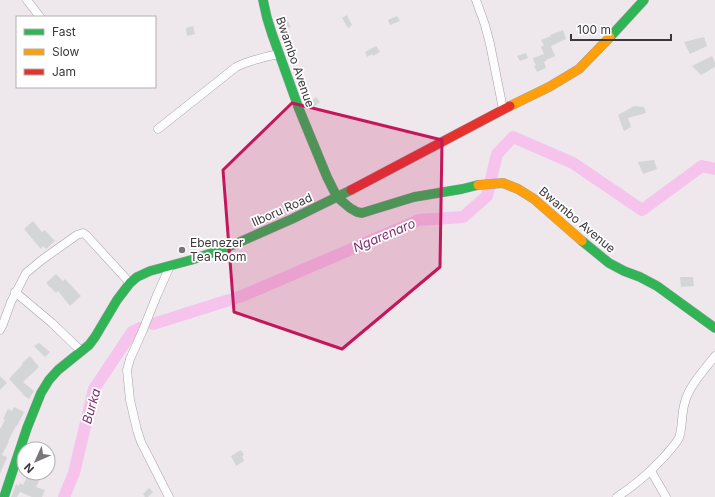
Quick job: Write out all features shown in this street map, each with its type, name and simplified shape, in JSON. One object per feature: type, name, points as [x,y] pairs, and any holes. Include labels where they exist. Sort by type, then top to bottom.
[{"type":"street","points":[[27,0],[39,16]]},
{"type":"street","name":"Bwambo Avenue","points":[[263,0],[269,24],[298,109],[337,197],[350,208],[362,213],[414,198],[481,184],[503,183],[518,189],[534,199],[609,263],[657,286],[715,328]]},
{"type":"street","points":[[476,0],[490,44],[504,109]]},
{"type":"street","name":"Ilboru Road","points":[[4,497],[27,428],[41,393],[49,380],[58,370],[81,351],[99,333],[115,304],[130,283],[140,275],[155,269],[197,259],[306,212],[554,84],[581,68],[644,0]]},
{"type":"street","points":[[158,129],[236,67],[246,62],[279,54]]},
{"type":"street","points":[[0,330],[15,292],[26,273],[77,235],[83,234],[86,236],[130,283]]},
{"type":"street","points":[[169,497],[137,430],[130,400],[127,370],[130,359],[170,266]]},
{"type":"street","points":[[15,292],[52,323],[81,351]]},
{"type":"street","points":[[617,497],[651,471],[675,445],[679,437],[686,396],[715,356]]},
{"type":"street","points":[[651,471],[666,497]]},
{"type":"highlighted area","points":[[292,103],[442,140],[440,267],[342,349],[234,312],[223,170]]},
{"type":"building","points":[[347,15],[352,25],[348,28],[342,18]]},
{"type":"building","points":[[397,16],[400,21],[390,25],[388,20]]},
{"type":"building","points":[[286,18],[291,27],[283,30],[279,21]]},
{"type":"building","points":[[193,26],[195,34],[187,36],[186,28]]},
{"type":"building","points":[[563,30],[566,39],[551,46],[555,56],[544,62],[546,68],[537,72],[534,66],[536,66],[533,58],[544,54],[541,47],[544,45],[541,40]]},
{"type":"building","points":[[704,37],[707,46],[690,54],[684,42]]},
{"type":"building","points":[[376,46],[380,52],[373,56],[372,54],[367,57],[365,52]]},
{"type":"building","points":[[526,53],[528,58],[520,61],[517,56]]},
{"type":"building","points":[[712,56],[715,62],[715,67],[701,75],[692,66]]},
{"type":"building","points":[[316,97],[320,102],[312,109],[308,104]]},
{"type":"building","points":[[634,106],[644,107],[646,113],[628,118],[631,127],[624,131],[618,115]]},
{"type":"building","points":[[654,160],[657,169],[643,174],[638,162]]},
{"type":"building","points":[[33,221],[42,232],[45,230],[55,241],[46,249],[43,246],[41,249],[24,229]]},
{"type":"building","points":[[56,274],[63,281],[65,279],[81,296],[70,306],[58,291],[56,293],[46,283]]},
{"type":"building","points":[[680,277],[693,277],[694,286],[681,287]]},
{"type":"building","points":[[39,343],[50,352],[45,357],[34,346]]},
{"type":"building","points":[[30,356],[39,367],[23,382],[34,391],[29,399],[22,394],[9,379]]},
{"type":"building","points":[[0,376],[7,383],[0,390]]},
{"type":"building","points":[[14,407],[24,412],[2,455],[7,457],[0,474],[0,429],[5,420],[3,419],[8,409],[12,411]]},
{"type":"building","points":[[241,450],[244,455],[242,456],[244,461],[236,466],[231,456]]},
{"type":"building","points":[[25,481],[39,481],[36,487],[45,490],[42,497],[32,497],[20,492],[17,497],[11,497],[16,484],[19,486],[20,483],[23,485]]},
{"type":"building","points":[[149,488],[153,492],[148,497],[145,497],[143,494]]},
{"type":"waterway","name":"Ngarenaro","points":[[153,324],[242,296],[419,220],[463,217],[487,196],[497,154],[513,137],[573,163],[642,210],[702,166],[715,169]]},
{"type":"waterway","name":"Burka","points":[[64,497],[74,473],[94,389],[132,332],[140,328]]},
{"type":"traffic: fast","points":[[263,0],[272,34],[299,109],[327,177],[337,197],[350,208],[362,213],[414,197],[478,185]]},
{"type":"traffic: fast","points":[[610,37],[644,0]]},
{"type":"traffic: fast","points":[[4,497],[27,428],[41,393],[49,380],[58,370],[89,345],[117,300],[130,283],[137,277],[150,271],[191,260],[226,248],[292,219],[351,190]]},
{"type":"traffic: fast","points":[[582,241],[609,263],[657,286],[715,328]]},
{"type":"traffic: slow","points":[[510,106],[549,87],[579,69],[610,37]]},
{"type":"traffic: slow","points":[[478,185],[503,183],[518,189],[534,199],[582,241]]},
{"type":"traffic: jam","points":[[351,190],[510,106]]},
{"type":"place","name":"Ebenezer Tea Room","points":[[182,250]]}]
